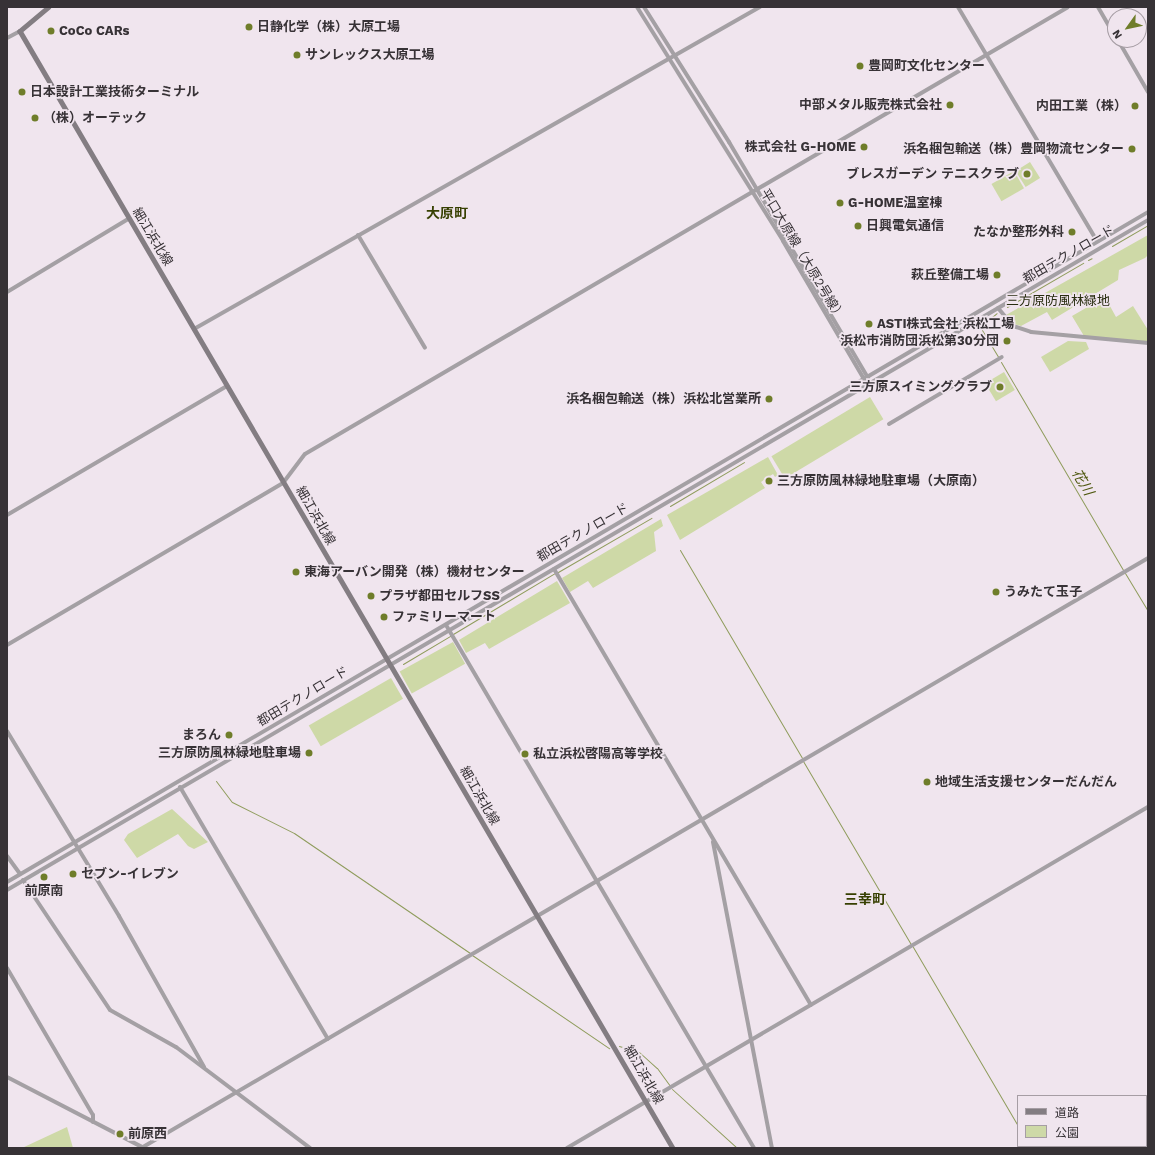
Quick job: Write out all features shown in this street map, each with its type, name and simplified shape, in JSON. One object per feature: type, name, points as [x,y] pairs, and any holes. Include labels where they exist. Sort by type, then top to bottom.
[{"type":"main road","points":[[20,30],[49,7]]},
{"type":"main road","name":"細江浜北線","points":[[20,30],[128,219],[673,1148]]},
{"type":"street","name":"平口大原線（大原2号線）","points":[[637,7],[752,192],[868,385]]},
{"type":"street","name":"平口大原線（大原2号線）","points":[[644,7],[757,189],[868,377]]},
{"type":"street","points":[[194,330],[358,235],[760,7]]},
{"type":"street","points":[[958,7],[1097,242]]},
{"type":"street","points":[[7,645],[283,483],[305,454],[1068,7]]},
{"type":"street","points":[[1098,7],[1107,22]]},
{"type":"street","points":[[7,38],[20,30]]},
{"type":"street","points":[[1123,48],[1148,92]]},
{"type":"street","name":"都田テクノロード","points":[[7,882],[178,783],[1148,212]]},
{"type":"street","points":[[7,292],[128,219]]},
{"type":"street","name":"都田テクノロード","points":[[7,890],[1148,220]]},
{"type":"street","points":[[358,235],[425,348]]},
{"type":"street","points":[[998,308],[1013,326],[1031,332],[1148,343]]},
{"type":"street","points":[[889,424],[1002,357]]},
{"type":"street","points":[[868,377],[868,385]]},
{"type":"street","points":[[7,515],[227,386]]},
{"type":"street","points":[[7,1077],[143,1148],[1148,558]]},
{"type":"street","points":[[554,569],[811,1005]]},
{"type":"street","points":[[446,625],[754,1148]]},
{"type":"street","points":[[7,731],[73,843],[120,916],[205,1069]]},
{"type":"street","points":[[178,783],[328,1039]]},
{"type":"street","points":[[567,1148],[1148,807]]},
{"type":"street","points":[[712,839],[772,1148]]},
{"type":"street","points":[[7,856],[20,874]]},
{"type":"street","points":[[23,880],[110,1010],[176,1047],[310,1148]]},
{"type":"street","points":[[7,968],[93,1115],[92,1122]]},
{"type":"green space","name":"ブレスガーデン テニスクラブ","points":[[1030,162],[1040,178],[1026,187],[1016,171]]},
{"type":"green space","points":[[1014,171],[1024,188],[1001,201],[991,184]]},
{"type":"green space","name":"三方原防風林緑地","points":[[1148,235],[1148,255],[1145,258],[1119,270],[1118,280],[1052,320],[1047,312],[1021,326],[1014,324],[1006,315]]},
{"type":"green space","points":[[1105,297],[1116,317],[1133,306],[1148,330],[1148,342],[1084,336],[1072,316]]},
{"type":"green space","points":[[1068,341],[1086,342],[1089,349],[1050,372],[1041,357]]},
{"type":"green space","name":"三方原スイミングクラブ","points":[[1004,372],[1015,390],[996,401],[985,383]]},
{"type":"green space","points":[[870,397],[883,419],[785,479],[771,456]]},
{"type":"green space","points":[[768,457],[778,475],[775,477],[773,474],[761,482],[765,488],[680,540],[667,515]]},
{"type":"green space","points":[[661,519],[663,526],[654,532],[656,551],[593,588],[588,581],[570,592],[562,578]]},
{"type":"green space","points":[[557,581],[570,603],[489,649],[485,643],[466,653],[459,640]]},
{"type":"green space","points":[[453,642],[465,664],[412,693],[400,672]]},
{"type":"green space","points":[[391,678],[403,699],[321,746],[309,726]]},
{"type":"green space","points":[[172,809],[208,842],[194,849],[188,846],[178,834],[137,858],[124,840],[128,834]]},
{"type":"green space","points":[[67,1127],[73,1148],[22,1148]]},
{"type":"waterway","points":[[1112,246],[1148,225]]},
{"type":"waterway","points":[[1088,260],[1092,258]]},
{"type":"waterway","points":[[1007,307],[1083,263]]},
{"type":"waterway","points":[[992,317],[997,313]]},
{"type":"waterway","name":"花川","points":[[982,330],[998,357]]},
{"type":"waterway","name":"花川","points":[[1001,362],[1123,570]]},
{"type":"waterway","points":[[670,506],[744,462]]},
{"type":"waterway","points":[[558,572],[651,518]]},
{"type":"waterway","points":[[680,550],[802,758]]},
{"type":"waterway","points":[[453,634],[555,573]]},
{"type":"waterway","name":"花川","points":[[1125,573],[1148,611]]},
{"type":"waterway","points":[[403,664],[450,636]]},
{"type":"waterway","points":[[803,761],[911,944]]},
{"type":"waterway","points":[[216,781],[232,802],[294,833],[470,953]]},
{"type":"waterway","points":[[913,947],[1017,1124]]},
{"type":"waterway","points":[[472,955],[609,1048]]},
{"type":"waterway","points":[[619,1046],[639,1052],[657,1068],[670,1086]]},
{"type":"waterway","points":[[672,1089],[737,1148]]},
{"type":"place","name":"日静化学（株）大原工場","points":[[249,27]]},
{"type":"place","name":"CoCo CARs","points":[[51,31]]},
{"type":"place","name":"サンレックス大原工場","points":[[297,55]]},
{"type":"place","name":"豊岡町文化センター","points":[[860,66]]},
{"type":"place","name":"日本設計工業技術ターミナル","points":[[22,92]]},
{"type":"place","name":"中部メタル販売株式会社","points":[[950,105]]},
{"type":"place","name":"内田工業（株）","points":[[1135,106]]},
{"type":"place","name":"（株）オーテック","points":[[35,118]]},
{"type":"place","name":"株式会社 G-HOME","points":[[864,147]]},
{"type":"place","name":"浜名梱包輸送（株）豊岡物流センター","points":[[1132,149]]},
{"type":"place","name":"ブレスガーデン テニスクラブ","points":[[1027,174]]},
{"type":"place","name":"G-HOME温室棟","points":[[840,203]]},
{"type":"place","name":"日興電気通信","points":[[858,226]]},
{"type":"place","name":"たなか整形外科","points":[[1072,232]]},
{"type":"place","name":"萩丘整備工場","points":[[997,275]]},
{"type":"place","name":"ASTI株式会社 浜松工場","points":[[869,324]]},
{"type":"place","name":"浜松市消防団浜松第30分団","points":[[1007,341]]},
{"type":"place","name":"三方原スイミングクラブ","points":[[1000,387]]},
{"type":"place","name":"浜名梱包輸送（株）浜松北営業所","points":[[769,399]]},
{"type":"place","name":"三方原防風林緑地駐車場（大原南）","points":[[769,481]]},
{"type":"place","name":"東海アーバン開発（株）機材センター","points":[[296,572]]},
{"type":"place","name":"うみたて玉子","points":[[996,592]]},
{"type":"place","name":"プラザ都田セルフSS","points":[[371,596]]},
{"type":"place","name":"ファミリーマート","points":[[384,617]]},
{"type":"place","name":"まろん","points":[[229,735]]},
{"type":"place","name":"三方原防風林緑地駐車場","points":[[309,753]]},
{"type":"place","name":"私立浜松啓陽高等学校","points":[[525,754]]},
{"type":"place","name":"地域生活支援センターだんだん","points":[[927,782]]},
{"type":"place","name":"セブン-イレブン","points":[[73,874]]},
{"type":"place","name":"前原南","points":[[44,877]]},
{"type":"place","name":"前原西","points":[[120,1134]]},
{"type":"district","name":"大原町","points":[[447,213]]},
{"type":"district","name":"三幸町","points":[[865,899]]}]
